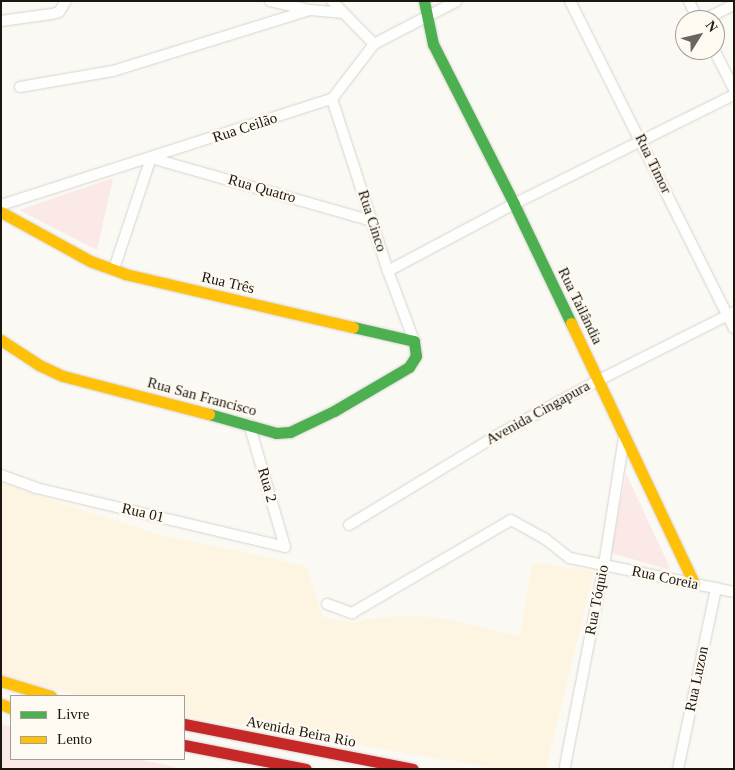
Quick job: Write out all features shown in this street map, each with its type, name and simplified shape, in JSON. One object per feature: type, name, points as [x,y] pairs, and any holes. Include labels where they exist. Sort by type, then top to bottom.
[{"type":"street","points":[[1,21],[59,12],[66,1]]},
{"type":"street","points":[[270,1],[310,10],[342,13]]},
{"type":"street","points":[[332,1],[374,44]]},
{"type":"street","points":[[424,1],[427,16]]},
{"type":"street","points":[[332,99],[374,44],[457,1]]},
{"type":"street","name":"Rua Timor","points":[[570,1],[731,314],[734,328]]},
{"type":"street","points":[[20,87],[113,71],[310,10]]},
{"type":"street","name":"Rua Tailândia","points":[[427,16],[434,44],[599,380],[694,583]]},
{"type":"street","points":[[719,60],[734,89]]},
{"type":"street","points":[[388,271],[514,204],[734,95]]},
{"type":"street","name":"Rua Ceilão","points":[[1,205],[332,99]]},
{"type":"street","name":"Rua Cinco","points":[[332,99],[388,271],[414,341]]},
{"type":"street","points":[[114,269],[151,158]]},
{"type":"street","name":"Rua Quatro","points":[[151,158],[372,221]]},
{"type":"street","name":"Rua Três","points":[[1,212],[90,261],[124,274],[414,341]]},
{"type":"street","name":"Avenida Cingapura","points":[[349,525],[501,433],[599,380],[731,314]]},
{"type":"street","name":"Rua San Francisco","points":[[1,340],[39,365],[63,376],[249,424],[276,433],[290,432],[334,411],[393,378],[409,367],[416,356],[414,341]]},
{"type":"street","name":"Rua 2","points":[[249,424],[285,547]]},
{"type":"street","name":"Rua Tóquio","points":[[565,766],[604,565],[624,433]]},
{"type":"street","name":"Rua 01","points":[[1,474],[36,488],[285,547]]},
{"type":"street","name":"Rua Coreia","points":[[327,604],[352,613],[511,520],[544,538],[570,558],[734,592]]},
{"type":"street","name":"Rua Luzon","points":[[678,769],[716,588]]},
{"type":"street","points":[[1,681],[48,695]]},
{"type":"street","name":"Avenida Beira Rio","points":[[185,724],[391,767],[413,769]]},
{"type":"street","points":[[185,745],[306,769]]},
{"type":"shaded area","points":[[113,178],[97,250],[19,210]]},
{"type":"shaded area","points":[[626,474],[671,570],[611,553]]},
{"type":"shaded area","points":[[1,482],[161,535],[306,566],[323,617],[354,623],[368,619],[397,616],[437,617],[520,636],[532,562],[594,571],[546,769],[502,769],[185,716],[185,695],[76,695],[1,675]]},
{"type":"shaded area","points":[[1,724],[10,727],[10,760],[142,760],[175,767],[175,769],[1,769]]},
{"type":"traffic: fast","points":[[424,1],[433,44],[514,204],[571,323]]},
{"type":"traffic: fast","points":[[209,414],[276,433],[290,432],[334,411],[409,367],[416,356],[414,341],[353,327]]},
{"type":"traffic: slow","points":[[1,212],[90,261],[125,274],[353,327]]},
{"type":"traffic: slow","points":[[571,323],[694,583]]},
{"type":"traffic: slow","points":[[1,340],[39,365],[63,376],[209,414]]},
{"type":"traffic: slow","points":[[1,681],[48,695]]},
{"type":"traffic: slow","points":[[1,704],[10,708]]},
{"type":"traffic: jam","points":[[185,724],[413,769]]},
{"type":"traffic: jam","points":[[185,745],[306,769]]}]
